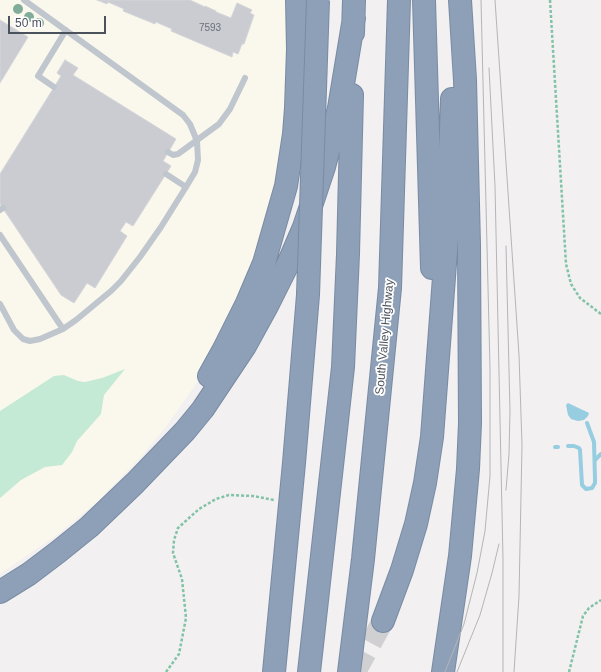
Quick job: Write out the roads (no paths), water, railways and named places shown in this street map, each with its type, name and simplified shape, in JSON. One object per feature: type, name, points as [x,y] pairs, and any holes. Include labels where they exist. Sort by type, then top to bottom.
[{"type":"highway","points":[[156,462],[224,349],[248,303],[264,263],[286,186],[294,134],[297,83],[297,0]]},
{"type":"highway","points":[[274,672],[308,295],[318,0]]},
{"type":"highway","name":"South Valley Highway","points":[[349,672],[363,559],[390,288],[399,0]]},
{"type":"highway","points":[[424,0],[434,397]]},
{"type":"highway","points":[[383,622],[394,595],[406,558],[421,504],[432,437],[448,224],[455,0]]},
{"type":"highway","points":[[444,672],[460,556],[468,469],[470,415],[466,104],[460,0]]},
{"type":"highway","points":[[0,592],[29,574],[89,527],[135,484],[185,431],[203,409],[245,346],[268,306],[288,264],[304,226],[324,167],[339,108],[354,9]]},
{"type":"highway","points":[[309,672],[343,367],[348,254],[354,9]]},
{"type":"lane","points":[[0,304],[14,330],[23,339],[30,341],[40,339],[63,329],[90,309],[121,281],[151,242],[186,187],[197,165],[197,141],[190,124],[183,115],[26,1]]},
{"type":"lane","points":[[54,87],[38,76],[66,30]]},
{"type":"lane","points":[[168,152],[173,155],[177,154],[216,126],[225,117],[232,106],[245,78]]},
{"type":"lane","points":[[166,174],[186,187]]},
{"type":"lane","points":[[0,235],[63,329]]},
{"type":"water","points":[[568,403],[589,413],[588,416],[584,420],[578,421],[571,419],[568,415],[566,405]]},
{"type":"waterway","points":[[568,446],[579,448],[582,485],[586,489],[592,488],[595,483],[594,442],[587,423]]},
{"type":"waterway","points":[[595,460],[601,454]]},
{"type":"tunnel","points":[[355,672],[383,621]]},
{"type":"tram line","points":[[445,672],[464,624],[477,573],[485,531],[490,476],[490,369],[481,0]]},
{"type":"tram line","points":[[495,0],[519,355],[522,445],[519,596],[514,672]]},
{"type":"tram line","points":[[489,68],[495,186],[503,559],[503,672]]},
{"type":"tram line","points":[[506,246],[510,411],[506,490]]},
{"type":"tram line","points":[[457,672],[480,615],[499,544]]}]
